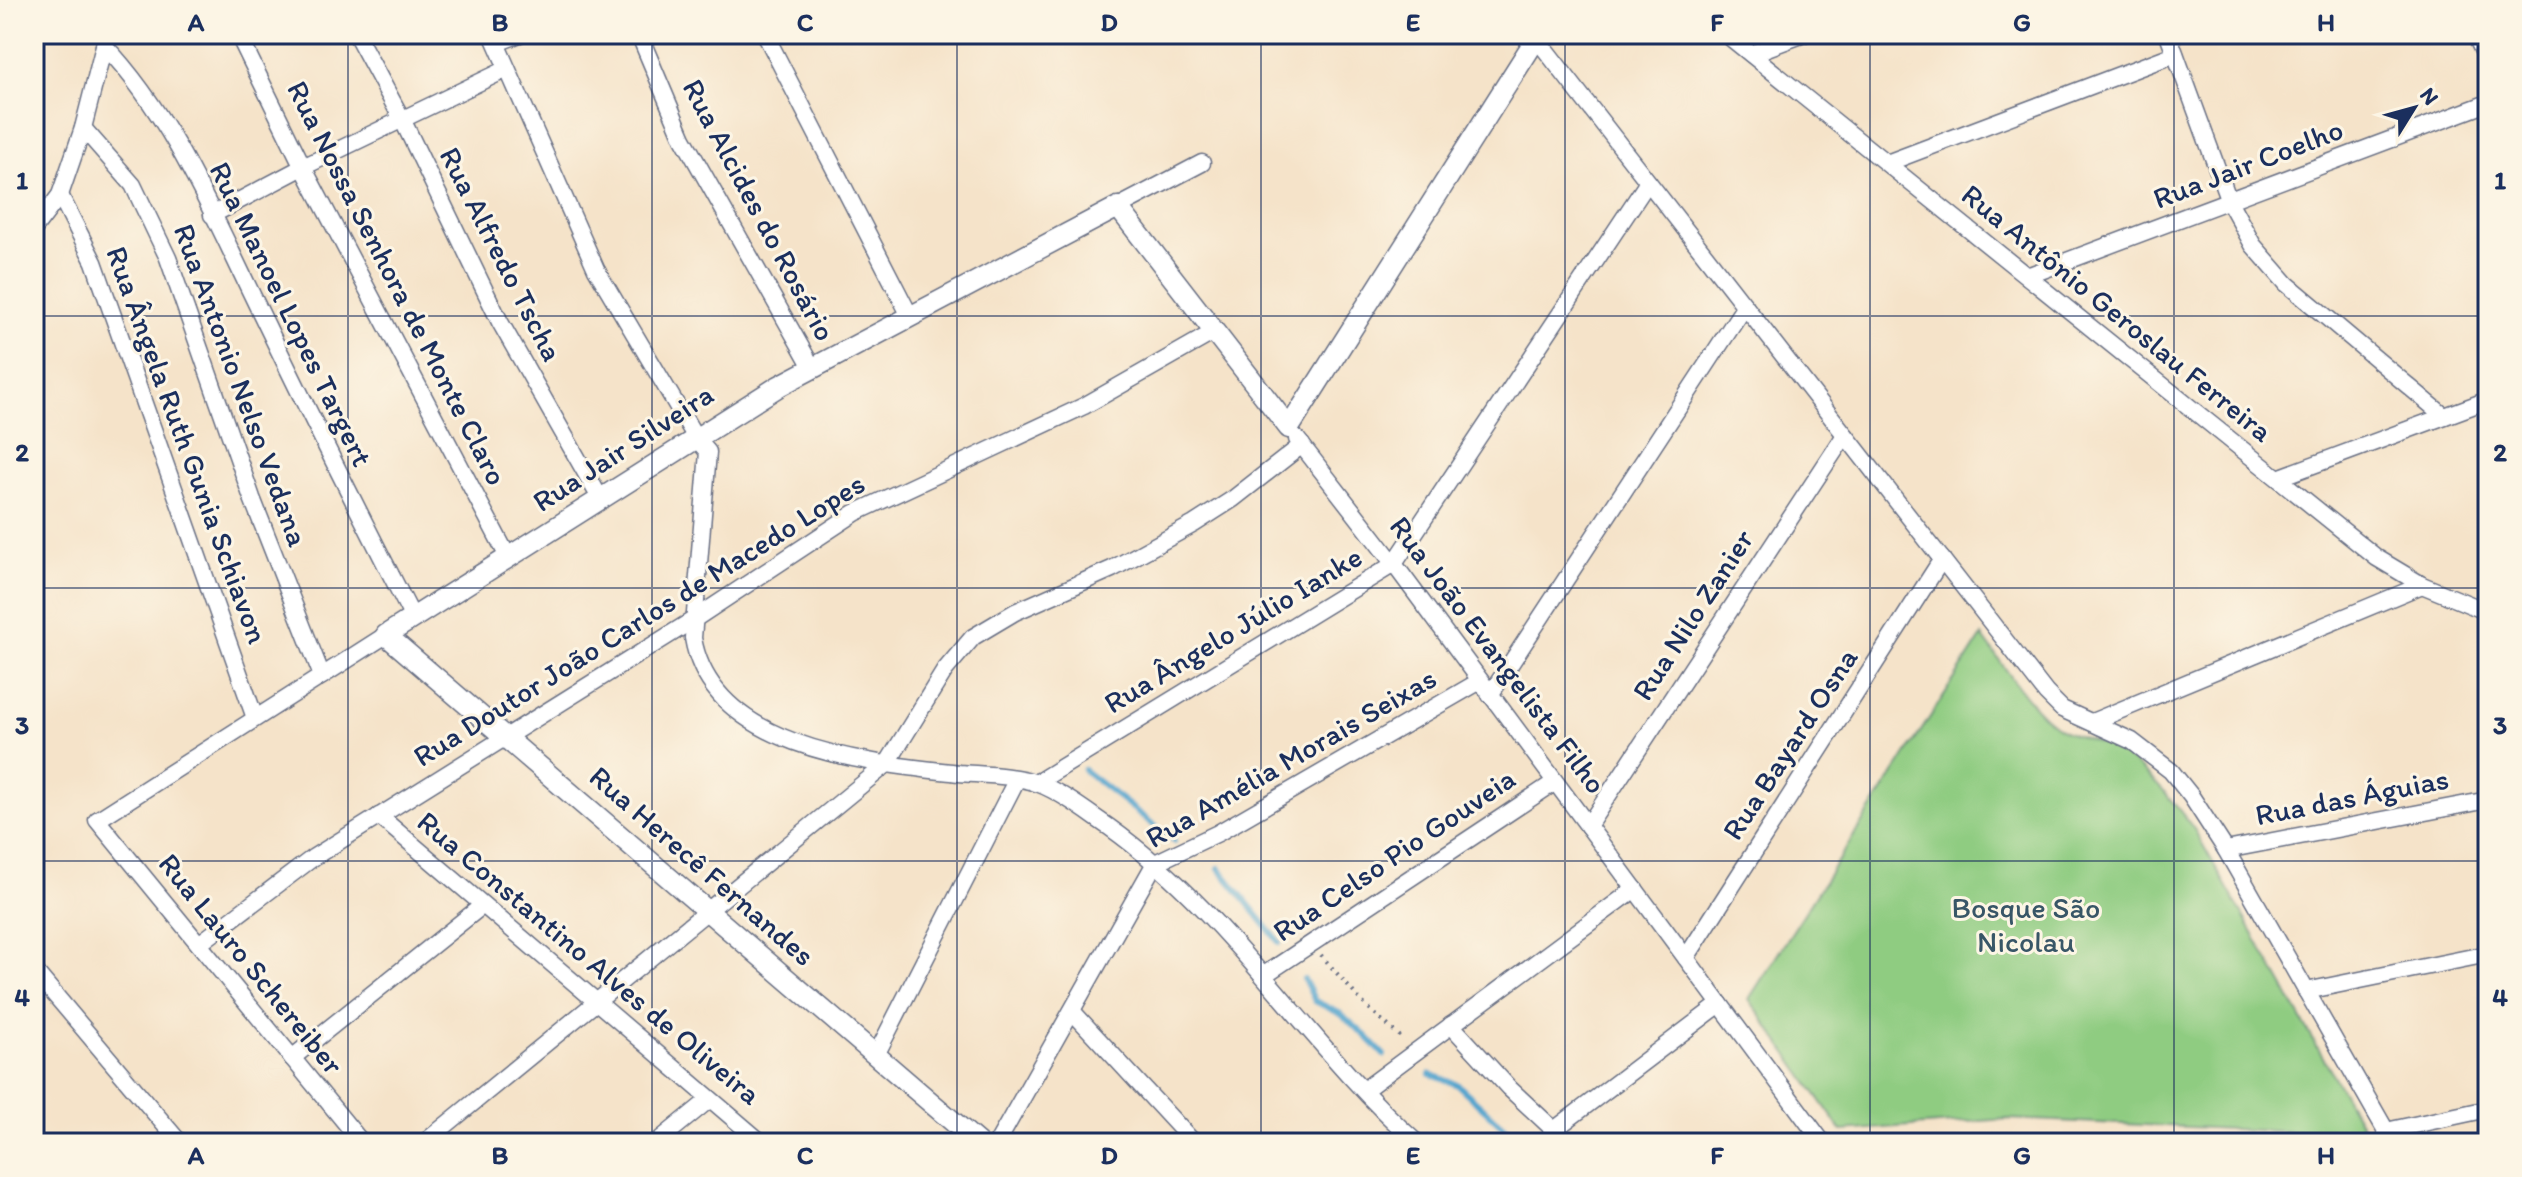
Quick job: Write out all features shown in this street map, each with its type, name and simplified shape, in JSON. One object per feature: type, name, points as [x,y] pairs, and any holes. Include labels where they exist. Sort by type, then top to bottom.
[{"type":"street","name":"Rua Nossa Senhora de Monte Claro","points":[[238,34],[303,167],[508,557]]},
{"type":"street","name":"Rua Alfredo Tscha","points":[[356,34],[403,121],[500,322],[600,498]]},
{"type":"street","points":[[520,34],[494,38],[596,269],[696,438],[705,446],[709,460],[693,620],[695,654],[717,690],[749,719],[809,746],[887,764],[1036,783],[1091,814],[1155,863],[1209,914],[1364,1090],[1417,1143]]},
{"type":"street","name":"Rua Alcides do Rosário","points":[[639,34],[683,138],[812,367]]},
{"type":"street","points":[[765,34],[910,316]]},
{"type":"street","name":"Rua Antônio Geroslau Ferreira","points":[[1726,34],[2377,558],[2422,585],[2488,612]]},
{"type":"street","points":[[1751,54],[1804,34]]},
{"type":"street","points":[[2168,34],[2229,201],[2253,245],[2287,284],[2444,416]]},
{"type":"street","points":[[2477,34],[2488,57]]},
{"type":"street","points":[[1289,428],[1538,36],[1648,182],[2054,702],[2062,709],[2132,741],[2171,771],[2191,796],[2226,850],[2390,1137],[2488,1109]]},
{"type":"street","points":[[34,229],[60,195],[83,128],[105,40]]},
{"type":"street","name":"Rua Manoel Lopes Targert","points":[[105,40],[159,116],[212,215],[413,618]]},
{"type":"street","points":[[1887,163],[2175,54]]},
{"type":"street","points":[[212,215],[303,167],[507,69]]},
{"type":"street","name":"Rua Jair Coelho","points":[[2027,276],[2488,103]]},
{"type":"street","name":"Rua Antonio Nelso Vedana","points":[[83,128],[133,185],[168,258],[252,498],[322,676]]},
{"type":"street","name":"Rua Jair Silveira","points":[[97,820],[600,498],[812,367],[1202,163]]},
{"type":"street","name":"Rua Ângelo Júlio Ianke","points":[[1036,783],[1394,564],[1648,182]]},
{"type":"street","name":"Rua Ângela Ruth Gunia Schiavon","points":[[60,195],[94,262],[255,718]]},
{"type":"street","name":"Rua João Evangelista Filho","points":[[1118,207],[1394,564],[1823,1143]]},
{"type":"street","name":"Rua Amélia Morais Seixas","points":[[997,1143],[1155,863],[1218,833],[1485,688],[1745,306]]},
{"type":"street","name":"Rua Doutor João Carlos de Macedo Lopes","points":[[199,944],[290,874],[693,620],[855,513],[1084,406],[1214,332]]},
{"type":"street","points":[[2278,478],[2488,400]]},
{"type":"street","name":"Rua Nilo Zanier","points":[[1588,826],[1845,435]]},
{"type":"street","points":[[424,1143],[887,764],[945,670],[973,637],[1015,612],[1112,569],[1194,524],[1233,499],[1302,445]]},
{"type":"street","name":"Rua Bayard Osna","points":[[1686,958],[1942,559]]},
{"type":"street","points":[[2092,722],[2422,585]]},
{"type":"street","name":"Rua Herecê Fernandes","points":[[386,635],[978,1143]]},
{"type":"street","points":[[876,1055],[1017,779]]},
{"type":"street","name":"Rua Celso Pio Gouveia","points":[[1264,975],[1555,782]]},
{"type":"street","name":"Rua das Águias","points":[[2226,850],[2488,800]]},
{"type":"street","name":"Rua Constantino Alves de Oliveira","points":[[379,816],[762,1143]]},
{"type":"street","name":"Rua Lauro Schereiber","points":[[97,820],[362,1143]]},
{"type":"street","points":[[1364,1090],[1635,889]]},
{"type":"street","points":[[292,1058],[483,905]]},
{"type":"street","points":[[2306,991],[2488,954]]},
{"type":"street","points":[[34,970],[180,1143]]},
{"type":"street","points":[[1451,1025],[1509,1088],[1554,1130],[1720,1004]]},
{"type":"street","points":[[1072,1011],[1194,1143]]},
{"type":"street","points":[[656,1143],[710,1099]]},
{"type":"path","points":[[1312,944],[1361,1001],[1416,1051]]},
{"type":"green space","name":"Bosque São Nicolau","points":[[1982,636],[2036,709],[2047,719],[2063,730],[2103,744],[2123,755],[2156,784],[2185,817],[2367,1135],[2008,1119],[1842,1131],[1749,999]]},
{"type":"waterway","points":[[1084,770],[1174,841]]},
{"type":"waterway","points":[[1219,868],[1279,942]]},
{"type":"waterway","points":[[1304,979],[1315,1001],[1341,1014],[1384,1055]]},
{"type":"waterway","points":[[1430,1074],[1458,1085],[1521,1143]]}]
